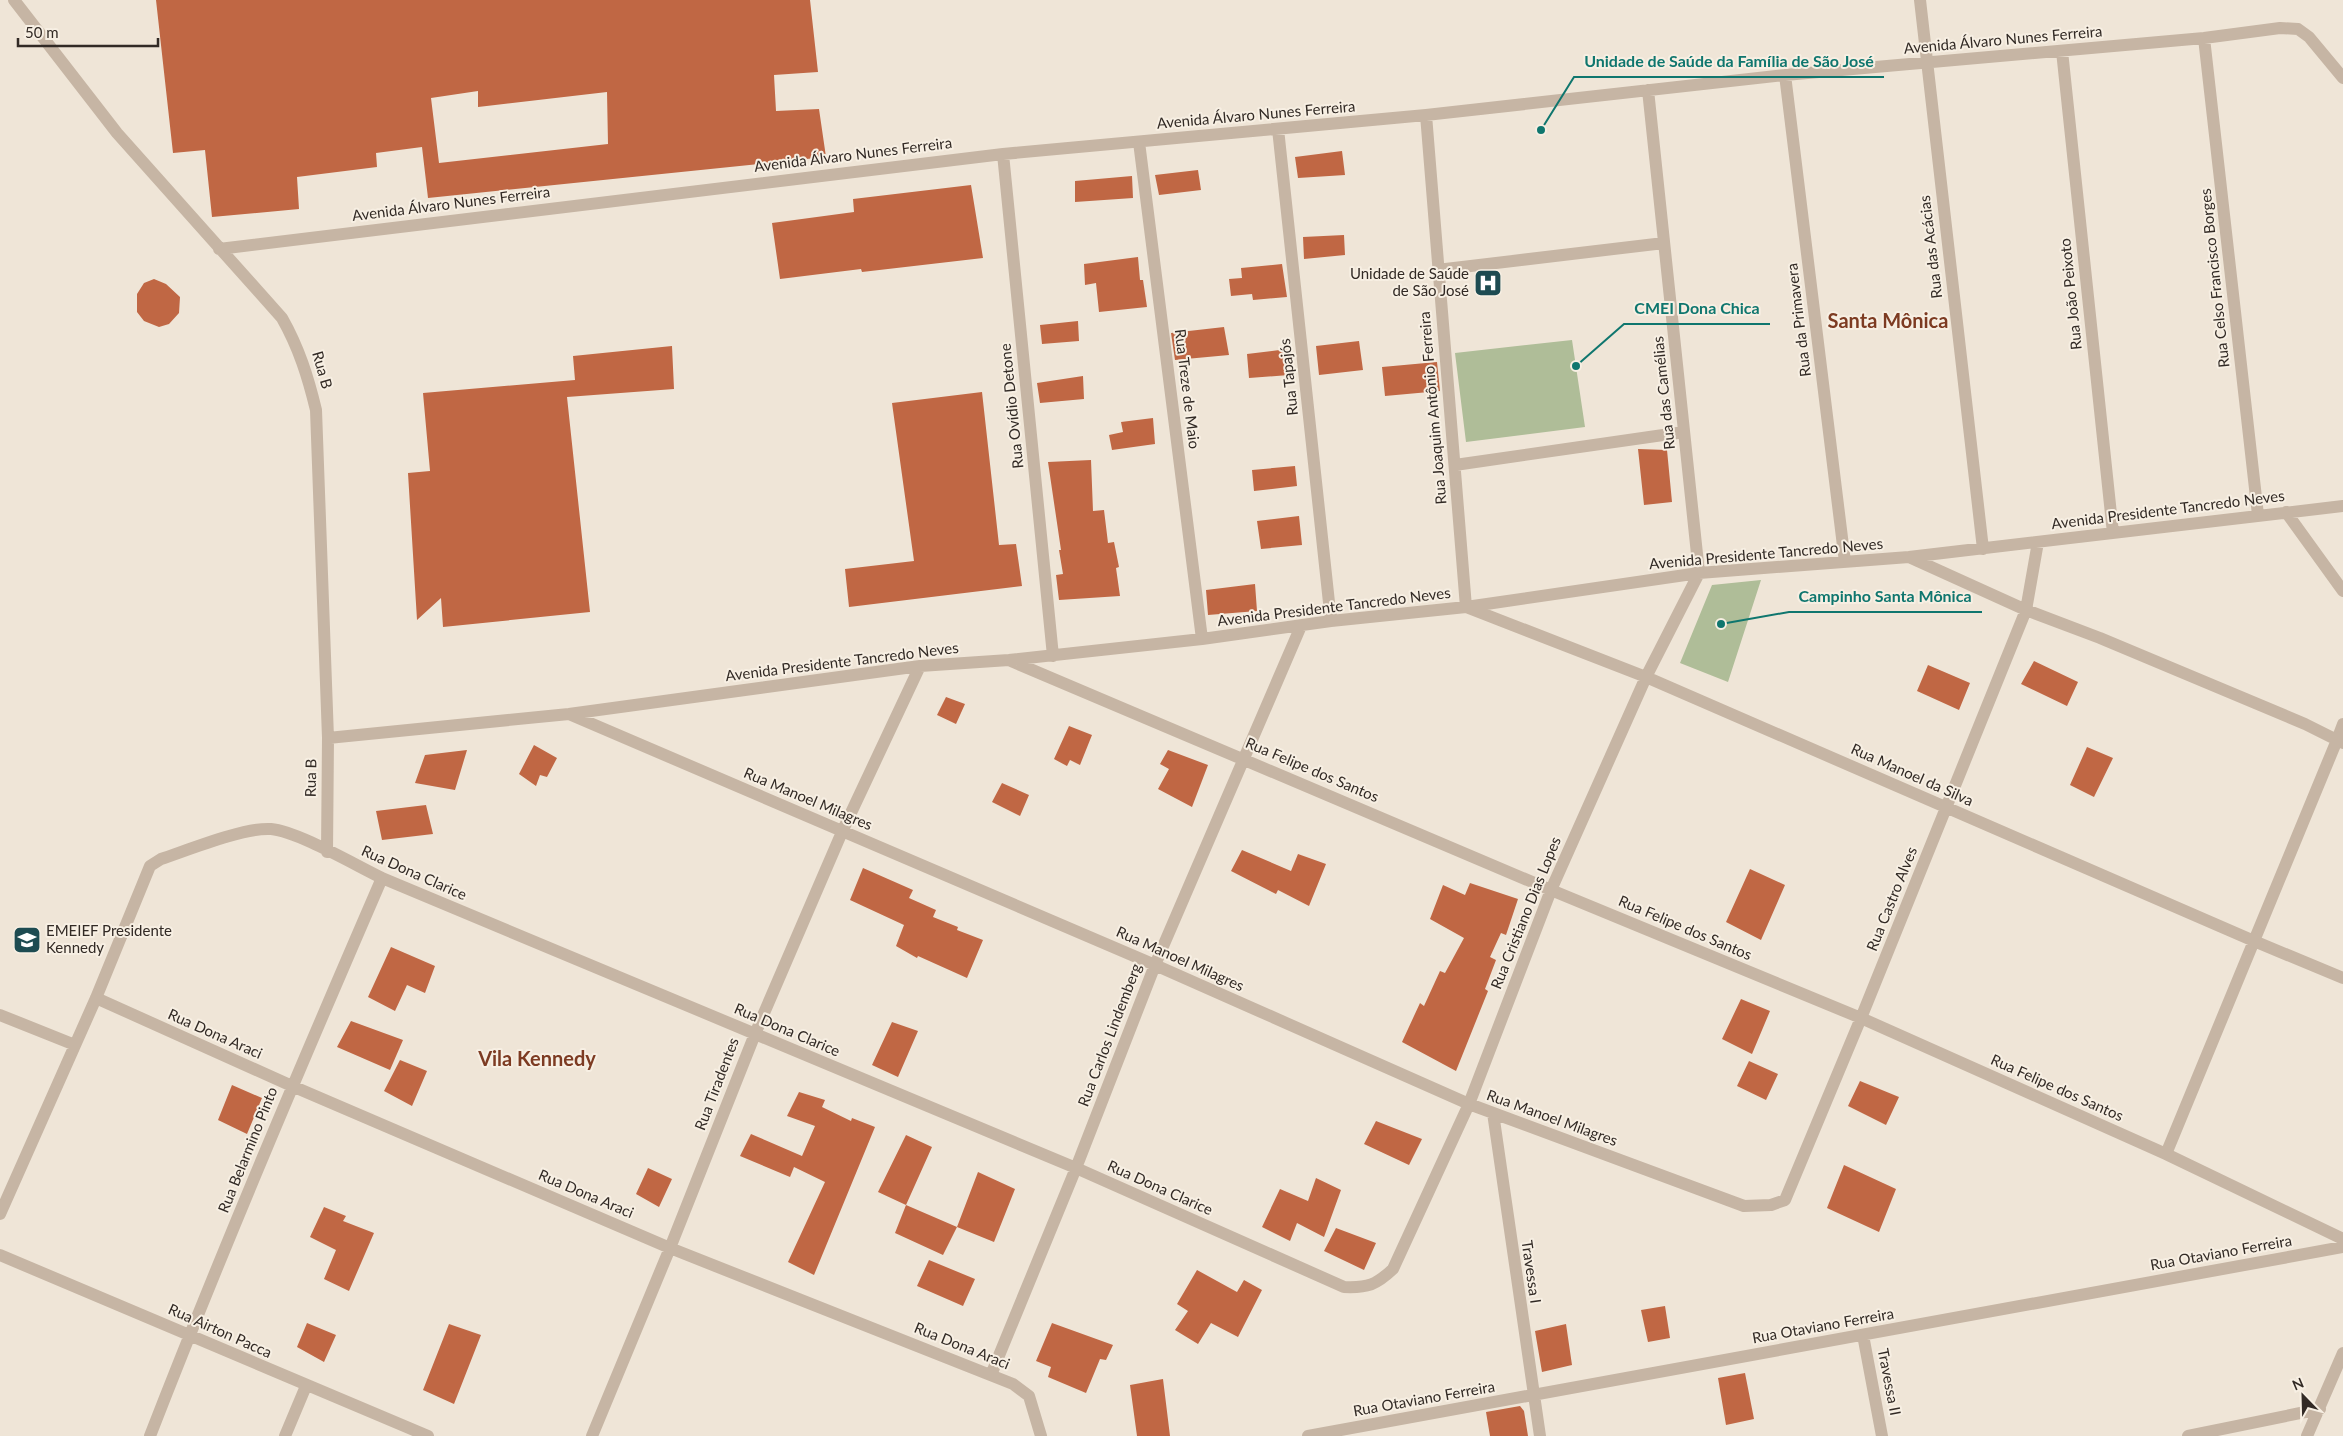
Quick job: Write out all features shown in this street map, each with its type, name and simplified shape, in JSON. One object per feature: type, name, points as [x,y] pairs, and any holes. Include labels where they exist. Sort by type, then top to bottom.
[{"type":"street","name":"Rua B","points":[[14,0],[118,132],[219,249],[282,318],[296,343],[314,401],[328,738],[327,852]]},
{"type":"street","name":"Rua das Acácias","points":[[1920,0],[1983,549]]},
{"type":"street","name":"Avenida Álvaro Nunes Ferreira","points":[[219,249],[1003,154],[1426,116],[1785,75],[2204,38],[2280,28],[2298,29],[2309,37],[2342,76]]},
{"type":"street","name":"Rua Celso Francisco Borges","points":[[2204,38],[2258,515]]},
{"type":"street","name":"Rua João Peixoto","points":[[2062,51],[2113,533]]},
{"type":"street","name":"Rua da Primavera","points":[[1785,75],[1845,562]]},
{"type":"street","name":"Rua das Camélias","points":[[1648,90],[1699,573]]},
{"type":"street","name":"Rua Joaquim Antônio Ferreira","points":[[1426,116],[1437,270],[1466,607]]},
{"type":"street","name":"Rua Tapajós","points":[[1278,129],[1331,621]]},
{"type":"street","name":"Rua Treze de Maio","points":[[1140,142],[1202,640]]},
{"type":"street","name":"Rua Ovídio Detone","points":[[1003,154],[1053,656]]},
{"type":"street","points":[[1437,270],[1664,243]]},
{"type":"street","points":[[1455,465],[1684,432]]},
{"type":"street","name":"Avenida Presidente Tancredo Neves","points":[[328,738],[569,714],[920,666],[1053,656],[1202,640],[1331,621],[1466,607],[1699,573],[1909,557],[2343,506]]},
{"type":"street","points":[[2286,512],[2343,591]]},
{"type":"street","name":"Rua Castro Alves","points":[[1785,1200],[1861,1018],[2026,610],[2038,542]]},
{"type":"street","points":[[1909,557],[2026,610],[2100,638],[2306,724],[2340,741]]},
{"type":"street","name":"Rua Cristiano Dias Lopes","points":[[1393,1269],[1469,1104],[1551,890],[1646,677],[1699,573]]},
{"type":"street","name":"Rua Manoel da Silva","points":[[1466,607],[1646,677],[2343,978]]},
{"type":"street","name":"Rua Carlos Lindemberg","points":[[991,1375],[1076,1168],[1155,965],[1301,626]]},
{"type":"street","name":"Rua Felipe dos Santos","points":[[1009,660],[1551,890],[1861,1018],[2166,1154],[2343,1239]]},
{"type":"street","name":"Rua Tiradentes","points":[[592,1436],[670,1248],[755,1034],[842,832],[920,666]]},
{"type":"street","name":"Rua Manoel Milagres","points":[[569,714],[1155,965],[1469,1104],[1744,1206],[1771,1205],[1785,1200]]},
{"type":"street","points":[[2166,1154],[2254,941],[2340,741],[2343,724]]},
{"type":"street","name":"Rua Dona Clarice","points":[[96,998],[150,866],[161,859],[253,830],[270,829],[288,832],[382,878],[1076,1168],[1344,1288],[1362,1288],[1379,1283],[1393,1269]]},
{"type":"street","name":"Rua Belarmino Pinto","points":[[150,1436],[189,1335],[292,1086],[382,878]]},
{"type":"street","points":[[0,1214],[96,998]]},
{"type":"street","name":"Rua Dona Araci","points":[[96,998],[292,1086],[670,1248],[1013,1384],[1029,1396],[1041,1436]]},
{"type":"street","points":[[0,1015],[75,1044]]},
{"type":"street","name":"Travessa I","points":[[1493,1113],[1540,1436]]},
{"type":"street","name":"Rua Otaviano Ferreira","points":[[1308,1436],[2343,1247]]},
{"type":"street","name":"Rua Airton Pacca","points":[[0,1254],[306,1386],[428,1436]]},
{"type":"street","name":"Travessa II","points":[[1863,1335],[1882,1436]]},
{"type":"street","points":[[2307,1436],[2320,1410],[2343,1353]]},
{"type":"street","points":[[285,1436],[306,1386]]},
{"type":"street","points":[[2188,1436],[2320,1410]]},
{"type":"green space","points":[[1572,340],[1585,427],[1466,442],[1455,353]]},
{"type":"green space","points":[[1761,580],[1728,682],[1680,663],[1712,585]]},
{"type":"building","points":[[156,0],[810,0],[818,72],[774,75],[776,111],[819,109],[826,157],[428,198],[422,147],[376,153],[377,167],[297,177],[299,209],[212,217],[205,150],[173,153]],"holes":[[[478,91],[478,107],[607,92],[608,144],[439,163],[431,98]]]},
{"type":"building","points":[[1342,151],[1345,175],[1298,178],[1295,157]]},
{"type":"building","points":[[1198,170],[1201,190],[1159,195],[1155,175]]},
{"type":"building","points":[[1132,176],[1133,198],[1075,202],[1075,181]]},
{"type":"building","points":[[971,185],[983,258],[862,272],[861,269],[780,279],[772,223],[854,212],[853,199]]},
{"type":"building","points":[[1344,235],[1345,255],[1304,259],[1303,237]]},
{"type":"building","points":[[1138,257],[1140,280],[1143,280],[1147,307],[1099,312],[1096,283],[1085,285],[1084,264]]},
{"type":"building","points":[[1282,264],[1287,297],[1253,300],[1252,294],[1231,296],[1229,279],[1242,278],[1241,268]]},
{"type":"building","points":[[154,279],[166,284],[180,297],[179,313],[169,324],[159,327],[144,321],[137,312],[137,294],[144,283]]},
{"type":"building","points":[[1078,321],[1079,341],[1042,344],[1040,325]]},
{"type":"building","points":[[1224,327],[1229,355],[1175,360],[1171,333]]},
{"type":"building","points":[[1359,341],[1363,370],[1319,375],[1316,346]]},
{"type":"building","points":[[672,346],[674,389],[567,397],[590,612],[443,627],[441,598],[417,620],[408,473],[430,471],[423,393],[575,380],[573,356]]},
{"type":"building","points":[[1287,349],[1289,375],[1249,378],[1247,354]]},
{"type":"building","points":[[1437,362],[1440,391],[1385,396],[1382,367]]},
{"type":"building","points":[[1083,376],[1084,399],[1040,403],[1037,383]]},
{"type":"building","points":[[982,392],[999,545],[1016,544],[1022,586],[849,607],[845,569],[914,561],[892,403]]},
{"type":"building","points":[[1153,418],[1155,444],[1112,450],[1109,435],[1123,432],[1121,422]]},
{"type":"building","points":[[1638,449],[1667,450],[1672,502],[1644,505]]},
{"type":"building","points":[[1091,460],[1093,511],[1104,510],[1108,543],[1114,542],[1119,567],[1116,568],[1120,596],[1059,600],[1056,575],[1063,574],[1048,462]]},
{"type":"building","points":[[1295,466],[1297,486],[1254,491],[1252,470]]},
{"type":"building","points":[[1299,516],[1302,545],[1261,549],[1257,521]]},
{"type":"building","points":[[1255,584],[1257,611],[1208,615],[1206,590]]},
{"type":"building","points":[[2034,661],[2078,682],[2067,706],[2021,684]]},
{"type":"building","points":[[1928,665],[1970,683],[1959,710],[1917,691]]},
{"type":"building","points":[[946,697],[965,704],[956,724],[937,715]]},
{"type":"building","points":[[1069,726],[1092,735],[1080,765],[1070,760],[1067,766],[1054,759]]},
{"type":"building","points":[[534,745],[557,758],[547,777],[540,775],[536,786],[519,774]]},
{"type":"building","points":[[2087,747],[2113,758],[2094,797],[2070,785]]},
{"type":"building","points":[[467,750],[455,790],[415,783],[425,755]]},
{"type":"building","points":[[1168,750],[1208,765],[1192,807],[1158,789],[1169,769],[1160,764]]},
{"type":"building","points":[[1002,783],[1029,795],[1020,816],[992,802]]},
{"type":"building","points":[[426,805],[433,834],[382,840],[376,811]]},
{"type":"building","points":[[1242,850],[1291,871],[1298,854],[1326,864],[1309,906],[1278,890],[1276,894],[1231,871]]},
{"type":"building","points":[[863,868],[913,890],[909,898],[936,910],[933,917],[958,927],[957,930],[983,940],[967,978],[918,956],[917,958],[896,946],[904,925],[850,900]]},
{"type":"building","points":[[1750,869],[1785,885],[1761,940],[1726,922]]},
{"type":"building","points":[[1470,883],[1518,899],[1506,935],[1501,933],[1490,957],[1496,960],[1485,989],[1488,991],[1456,1071],[1402,1042],[1420,1003],[1424,1006],[1440,971],[1445,973],[1464,938],[1430,919],[1443,885],[1465,895]]},
{"type":"building","points":[[391,947],[435,966],[425,993],[407,985],[395,1011],[368,997]]},
{"type":"building","points":[[1741,999],[1770,1011],[1752,1054],[1722,1039]]},
{"type":"building","points":[[351,1021],[403,1040],[390,1070],[337,1047]]},
{"type":"building","points":[[892,1022],[918,1031],[898,1077],[872,1065]]},
{"type":"building","points":[[400,1060],[427,1071],[412,1106],[384,1091]]},
{"type":"building","points":[[1749,1061],[1778,1074],[1766,1100],[1737,1086]]},
{"type":"building","points":[[1860,1081],[1899,1097],[1886,1125],[1848,1106]]},
{"type":"building","points":[[232,1085],[262,1098],[247,1134],[218,1120]]},
{"type":"building","points":[[799,1092],[825,1100],[822,1107],[851,1121],[852,1118],[875,1127],[814,1275],[788,1262],[825,1182],[794,1167],[790,1177],[740,1156],[751,1134],[802,1156],[815,1126],[787,1116]]},
{"type":"building","points":[[1376,1121],[1422,1139],[1409,1165],[1364,1144]]},
{"type":"building","points":[[906,1135],[932,1147],[906,1205],[878,1192]]},
{"type":"building","points":[[1844,1165],[1896,1189],[1879,1232],[1827,1208]]},
{"type":"building","points":[[648,1168],[672,1179],[659,1207],[636,1194]]},
{"type":"building","points":[[978,1172],[1015,1189],[994,1242],[957,1227]]},
{"type":"building","points":[[1316,1178],[1341,1190],[1324,1237],[1297,1223],[1290,1241],[1262,1227],[1280,1189],[1308,1201]]},
{"type":"building","points":[[906,1205],[957,1227],[943,1255],[895,1233]]},
{"type":"building","points":[[324,1207],[346,1216],[343,1221],[374,1233],[349,1291],[324,1279],[336,1250],[310,1237]]},
{"type":"building","points":[[1336,1228],[1376,1243],[1364,1270],[1324,1251]]},
{"type":"building","points":[[929,1260],[975,1279],[963,1306],[917,1286]]},
{"type":"building","points":[[1197,1270],[1237,1292],[1244,1280],[1262,1290],[1238,1337],[1211,1323],[1198,1344],[1175,1330],[1188,1311],[1177,1304]]},
{"type":"building","points":[[1665,1306],[1670,1338],[1648,1342],[1641,1310]]},
{"type":"building","points":[[307,1323],[336,1335],[324,1362],[297,1347]]},
{"type":"building","points":[[1052,1323],[1113,1345],[1106,1360],[1100,1359],[1086,1393],[1048,1377],[1051,1367],[1036,1361]]},
{"type":"building","points":[[449,1324],[481,1335],[454,1404],[423,1390]]},
{"type":"building","points":[[1566,1324],[1572,1365],[1542,1372],[1535,1331]]},
{"type":"building","points":[[1745,1373],[1754,1419],[1726,1425],[1718,1378]]},
{"type":"building","points":[[1163,1379],[1170,1436],[1137,1436],[1130,1385]]},
{"type":"building","points":[[1520,1406],[1524,1411],[1528,1436],[1490,1436],[1486,1412]]},
{"type":"place","name":"Unidade de Saúde da Família de São José","points":[[1541,130]]},
{"type":"place","name":"Unidade de Saúde de São José","points":[[1488,283]]},
{"type":"place","name":"CMEI Dona Chica","points":[[1576,366]]},
{"type":"place","name":"Campinho Santa Mônica","points":[[1721,624]]},
{"type":"place","name":"EMEIEF Presidente Kennedy","points":[[27,940]]},
{"type":"district","name":"Santa Mônica","points":[[1888,321]]},
{"type":"district","name":"Vila Kennedy","points":[[537,1059]]}]
